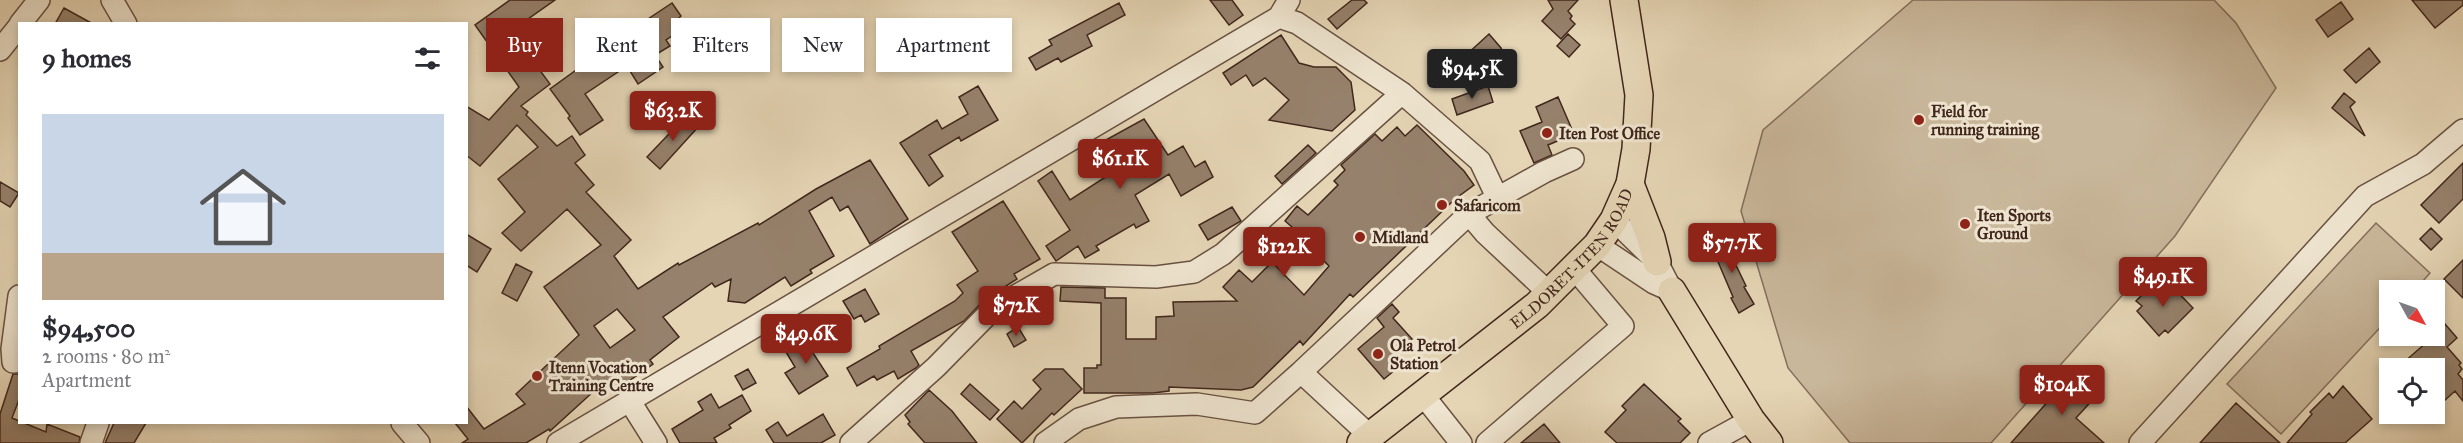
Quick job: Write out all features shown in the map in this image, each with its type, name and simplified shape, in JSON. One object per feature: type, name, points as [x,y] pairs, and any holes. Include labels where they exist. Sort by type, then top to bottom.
[{"type":"main road","name":"ELDORET-ITEN ROAD","points":[[1365,440],[1537,305],[1597,245],[1614,220],[1630,184],[1636,148],[1639,95],[1624,0]]},
{"type":"main road","points":[[1630,184],[1651,238],[1657,262]]},
{"type":"main road","points":[[1672,291],[1751,420],[1769,443]]},
{"type":"street","points":[[22,22],[39,0]]},
{"type":"street","points":[[112,0],[125,22]]},
{"type":"street","points":[[558,443],[1284,8],[1297,23],[1402,93],[1480,161],[1498,199]]},
{"type":"street","points":[[0,50],[18,28]]},
{"type":"street","points":[[851,443],[936,367],[993,309],[1054,274],[1156,277],[1194,272],[1214,260],[1402,93]]},
{"type":"street","points":[[2140,443],[2365,196],[2423,164],[2463,130]]},
{"type":"street","points":[[1045,443],[1079,419],[1116,407],[1197,404],[1255,413],[1469,214],[1544,172],[1573,159]]},
{"type":"street","points":[[1469,214],[1485,233],[1549,293]]},
{"type":"street","points":[[1614,220],[1657,262],[1672,291]]},
{"type":"street","points":[[1597,245],[1654,283],[1672,291]]},
{"type":"street","points":[[1487,443],[1623,326],[1574,268]]},
{"type":"street","points":[[18,304],[12,362],[18,361]]},
{"type":"street","points":[[1301,372],[1365,440]]},
{"type":"street","points":[[1423,395],[1461,443]]},
{"type":"street","points":[[629,400],[656,443]]},
{"type":"street","points":[[1709,443],[1751,420]]},
{"type":"street","points":[[91,443],[99,424]]},
{"type":"street","points":[[399,430],[419,443]]},
{"type":"shaded area","name":"Iten Sports Ground","points":[[1913,0],[2214,0],[2236,23],[2276,88],[2175,236],[1991,443],[1850,443],[1788,368],[1741,211],[1763,130]]},
{"type":"shaded area","points":[[2376,223],[2430,273],[2424,280],[2379,280],[2379,329],[2281,434],[2227,384]]},
{"type":"building","points":[[510,0],[555,0],[529,18],[486,18],[486,40],[475,25]]},
{"type":"building","points":[[1210,0],[1232,0],[1243,15],[1229,25]]},
{"type":"building","points":[[1352,0],[1364,0],[1367,3],[1337,29],[1328,19]]},
{"type":"building","points":[[1548,0],[1578,0],[1568,11],[1572,16],[1570,19],[1575,24],[1561,39],[1542,21],[1553,9]]},
{"type":"building","points":[[2412,0],[2463,0],[2463,5],[2435,28]]},
{"type":"building","points":[[2341,2],[2353,19],[2328,37],[2316,20]]},
{"type":"building","points":[[672,3],[681,16],[671,18],[671,37],[666,40],[670,46],[659,53],[659,18],[650,18]]},
{"type":"building","points":[[1119,3],[1125,15],[1087,35],[1092,46],[1061,62],[1058,58],[1036,70],[1029,58],[1052,45],[1049,40]]},
{"type":"building","points":[[64,8],[89,22],[56,22]]},
{"type":"building","points":[[1489,34],[1501,48],[1512,74],[1490,84],[1465,56]]},
{"type":"building","points":[[1568,34],[1580,45],[1569,57],[1557,46]]},
{"type":"building","points":[[1281,35],[1299,63],[1314,67],[1336,67],[1351,82],[1355,110],[1332,131],[1269,120],[1289,100],[1265,78],[1253,86],[1246,75],[1231,85],[1223,73]]},
{"type":"building","points":[[2369,48],[2380,62],[2356,83],[2344,70]]},
{"type":"building","points":[[575,71],[618,72],[585,94],[603,120],[580,135],[568,118],[570,116],[550,89]]},
{"type":"building","points":[[508,72],[541,72],[550,84],[521,106],[528,112],[526,115],[557,146],[572,136],[585,155],[575,163],[594,185],[586,192],[631,240],[614,256],[638,289],[678,263],[679,265],[758,223],[759,225],[816,189],[870,160],[908,219],[870,244],[848,206],[840,211],[832,197],[809,211],[834,256],[810,270],[812,273],[791,286],[785,277],[745,303],[728,301],[731,279],[715,287],[712,283],[663,317],[679,337],[650,360],[653,364],[619,388],[615,382],[599,397],[594,391],[550,431],[549,429],[526,443],[462,443],[468,439],[456,424],[468,424],[468,409],[484,429],[525,404],[516,394],[579,335],[544,287],[601,245],[567,209],[521,251],[502,233],[525,212],[498,179],[538,147],[517,125],[480,166],[468,157],[468,107],[489,120],[519,87]],"holes":[[[617,309],[635,330],[610,348],[594,326]]]},
{"type":"building","points":[[631,72],[656,72],[638,84]]},
{"type":"building","points":[[978,86],[998,120],[961,141],[959,137],[929,155],[943,176],[929,186],[900,143],[937,120],[942,129],[968,114],[959,97]]},
{"type":"building","points":[[1488,86],[1493,102],[1457,115],[1452,99]]},
{"type":"building","points":[[2344,93],[2355,102],[2350,107],[2365,136],[2332,108]]},
{"type":"building","points":[[1558,97],[1574,134],[1548,145],[1552,155],[1534,163],[1520,131],[1542,122],[1536,107]]},
{"type":"building","points":[[687,115],[699,126],[660,169],[647,157]]},
{"type":"building","points":[[1144,119],[1168,155],[1183,146],[1195,167],[1205,161],[1213,177],[1181,196],[1169,174],[1135,195],[1149,221],[1136,228],[1134,224],[1096,246],[1099,250],[1085,258],[1078,246],[1056,261],[1046,246],[1070,230],[1038,181],[1052,171],[1070,200],[1121,167],[1104,141]]},
{"type":"building","points":[[1417,125],[1464,171],[1474,185],[1455,199],[1353,297],[1350,294],[1303,345],[1300,341],[1253,387],[1241,390],[1169,387],[1169,391],[1153,393],[1084,393],[1084,368],[1097,368],[1097,365],[1101,365],[1101,303],[1060,301],[1061,287],[1105,288],[1105,298],[1126,298],[1126,339],[1156,339],[1156,317],[1174,316],[1173,302],[1237,301],[1223,287],[1239,270],[1252,282],[1272,262],[1304,295],[1329,266],[1304,241],[1306,239],[1285,221],[1297,206],[1308,215],[1338,185],[1334,181],[1345,170],[1341,165],[1375,134],[1382,141],[1397,127],[1405,136]]},
{"type":"building","points":[[1308,145],[1316,153],[1282,184],[1275,176]]},
{"type":"building","points":[[2463,163],[2463,199],[2439,223],[2421,205]]},
{"type":"building","points":[[0,182],[18,192],[10,207],[0,201]]},
{"type":"building","points":[[1003,201],[1040,259],[1014,274],[1017,279],[984,300],[964,321],[911,351],[919,365],[916,368],[898,379],[894,371],[877,380],[874,376],[857,386],[847,368],[880,349],[879,346],[955,301],[963,293],[957,285],[978,271],[952,232]]},
{"type":"building","points":[[1232,207],[1241,221],[1208,240],[1199,225]]},
{"type":"building","points":[[2431,228],[2442,239],[2431,250],[2420,239]]},
{"type":"building","points":[[468,235],[491,249],[477,272],[468,266]]},
{"type":"building","points":[[1727,236],[1736,257],[1733,259],[1746,286],[1744,287],[1754,304],[1739,313],[1710,243]]},
{"type":"building","points":[[2463,260],[2463,298],[2445,280]]},
{"type":"building","points":[[516,264],[532,272],[517,301],[502,293]]},
{"type":"building","points":[[2166,280],[2193,308],[2168,333],[2165,330],[2159,336],[2137,311],[2142,306],[2136,301],[2152,285],[2157,290]]},
{"type":"building","points":[[865,289],[879,314],[865,322],[861,315],[854,319],[843,301]]},
{"type":"building","points":[[1392,304],[1399,312],[1393,318],[1412,339],[1393,358],[1400,366],[1384,379],[1358,349],[1384,327],[1377,318]]},
{"type":"building","points":[[2445,324],[2457,338],[2447,347],[2461,363],[2459,365],[2462,369],[2458,374],[2463,380],[2463,401],[2455,391],[2445,400],[2445,358],[2409,358],[2422,346],[2445,346]]},
{"type":"building","points":[[1018,327],[1026,340],[1014,347],[1007,334]]},
{"type":"building","points":[[782,328],[790,340],[771,351],[763,338]]},
{"type":"building","points":[[815,334],[823,347],[813,353],[828,376],[799,394],[785,373],[795,367],[786,352]]},
{"type":"building","points":[[2072,366],[2084,376],[2082,378],[2085,384],[2097,395],[2076,418],[2104,443],[2011,443],[2067,380],[2063,376]]},
{"type":"building","points":[[748,369],[756,383],[743,390],[735,376]]},
{"type":"building","points":[[1045,369],[1063,369],[1082,389],[1054,415],[1052,413],[1022,443],[997,419],[1014,401],[1022,409],[1041,389],[1033,380]]},
{"type":"building","points":[[13,374],[18,374],[18,402],[12,418],[18,420],[18,424],[27,424],[46,432],[47,424],[80,437],[79,443],[0,443],[0,414]]},
{"type":"building","points":[[970,384],[999,410],[990,420],[961,394]]},
{"type":"building","points":[[1644,384],[1681,419],[1678,421],[1690,433],[1680,443],[1617,443],[1605,432],[1626,410],[1622,406]]},
{"type":"building","points":[[2343,386],[2372,419],[2345,443],[2287,443],[2312,414],[2310,412],[2329,393],[2333,398]]},
{"type":"building","points":[[929,390],[952,411],[977,443],[925,443],[908,424],[910,422],[905,415]]},
{"type":"building","points":[[711,394],[719,408],[742,395],[751,411],[729,425],[731,428],[714,438],[717,443],[680,443],[672,429],[703,410],[698,402]]},
{"type":"building","points":[[2236,403],[2280,443],[2200,443]]},
{"type":"building","points":[[823,414],[835,435],[821,443],[774,443],[766,430],[778,422],[787,436]]},
{"type":"building","points":[[114,424],[145,424],[134,443],[105,443]]},
{"type":"building","points":[[1544,424],[1560,443],[1521,443]]},
{"type":"place","name":"Field for running training","points":[[1919,120]]},
{"type":"place","name":"Iten Post Office","points":[[1547,133]]},
{"type":"place","name":"Safaricom","points":[[1442,205]]},
{"type":"place","name":"Iten Sports Ground","points":[[1965,224]]},
{"type":"place","name":"Midland","points":[[1360,237]]},
{"type":"place","name":"Ola Petrol Station","points":[[1378,354]]},
{"type":"place","name":"Itenn Vocation Training Centre","points":[[537,376]]}]
